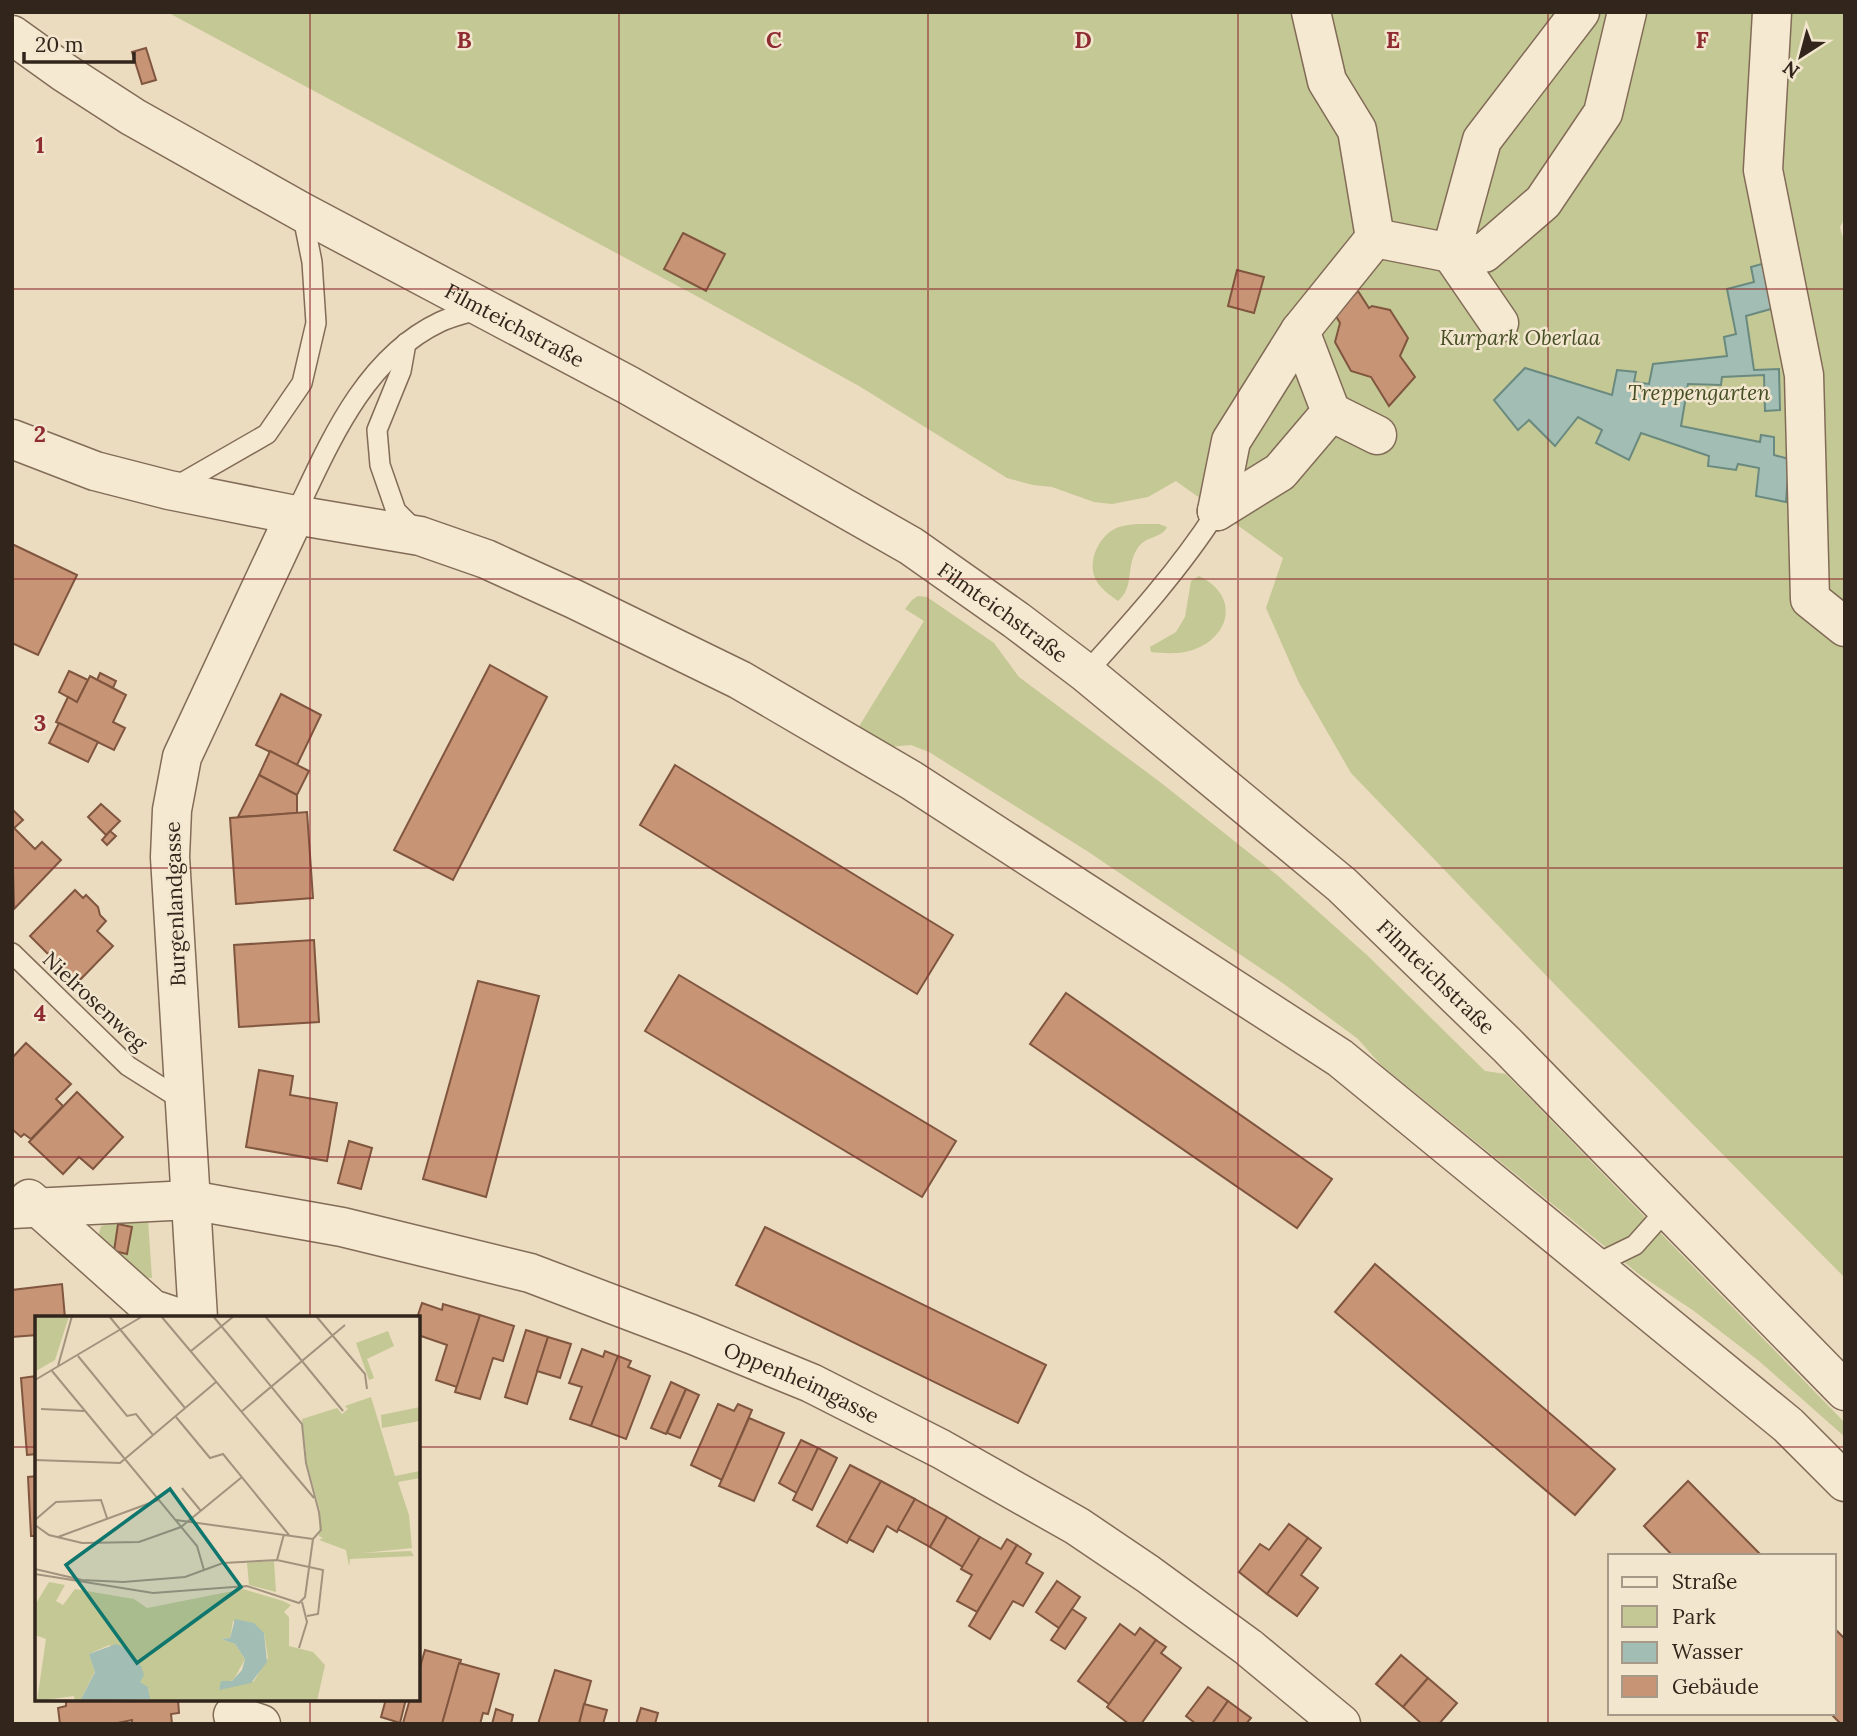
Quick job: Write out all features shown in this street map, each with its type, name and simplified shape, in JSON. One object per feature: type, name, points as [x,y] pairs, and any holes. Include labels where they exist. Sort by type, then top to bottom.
[{"type":"street","points":[[1217,511],[1231,441],[1300,331],[1375,237],[1357,130],[1327,80],[1311,12]]},
{"type":"street","points":[[1499,323],[1451,253],[1482,140],[1580,12]]},
{"type":"street","points":[[1375,237],[1451,253],[1484,253],[1543,202],[1603,113],[1627,12]]},
{"type":"street","points":[[1772,12],[1763,170],[1804,375],[1810,599],[1845,627]]},
{"type":"street","name":"Filmteichstraße","points":[[12,34],[65,73],[133,117],[302,212],[628,385],[911,547],[1016,620],[1086,673],[1342,885],[1507,1045],[1845,1391]]},
{"type":"street","points":[[1300,331],[1331,412],[1377,435]]},
{"type":"street","points":[[1217,511],[1280,472],[1331,412]]},
{"type":"street","points":[[12,439],[95,471],[169,490],[420,536],[498,565],[728,674],[911,780],[1340,1058],[1788,1425],[1845,1482]]},
{"type":"street","name":"Burgenlandgasse","points":[[198,1316],[170,857],[172,810],[182,757],[295,515]]},
{"type":"street","points":[[21,1200],[152,1309],[173,1316]]},
{"type":"street","name":"Oppenheimgasse","points":[[21,1200],[190,1200],[342,1227],[530,1273],[691,1334],[811,1383],[941,1448],[1077,1526],[1248,1647],[1341,1724]]},
{"type":"lane","points":[[169,490],[267,434],[302,383],[316,323],[312,262],[302,212]]},
{"type":"lane","points":[[295,515],[337,427],[375,375],[407,342],[440,321],[485,308]]},
{"type":"lane","points":[[407,342],[401,370],[377,430],[380,465],[396,511],[420,536]]},
{"type":"lane","points":[[1086,673],[1154,596],[1217,511]]},
{"type":"lane","name":"Nielrosenweg","points":[[12,953],[128,1066],[185,1102]]},
{"type":"lane","points":[[1594,1265],[1635,1245],[1667,1209]]},
{"type":"green space","name":"Kurpark Oberlaa","points":[[167,12],[1845,12],[1845,218],[1840,227],[1845,245],[1845,1278],[1563,993],[1351,773],[1299,683],[1266,608],[1283,558],[1176,481],[1148,497],[1112,504],[1094,502],[1052,487],[1007,478],[859,386]]},
{"type":"green space","points":[[1159,524],[1167,527],[1162,533],[1140,545],[1135,552],[1127,589],[1118,601],[1102,588],[1095,578],[1093,563],[1097,548],[1112,530],[1119,527]]},
{"type":"green space","points":[[1199,576],[1222,595],[1226,607],[1220,630],[1200,647],[1185,652],[1151,652],[1150,647],[1176,632],[1185,617],[1191,581]]},
{"type":"green space","points":[[918,596],[927,597],[994,643],[1019,677],[1160,782],[1277,875],[1368,956],[1485,1071],[1506,1074],[1845,1423],[1845,1437],[1759,1361],[1694,1311],[1640,1275],[1381,1065],[1358,1039],[1284,984],[1087,851],[929,752],[911,745],[888,747],[858,728],[924,621],[905,609]]},
{"type":"green space","points":[[148,1220],[152,1278],[138,1277],[98,1237],[101,1226],[109,1223]]},
{"type":"water","points":[[1769,262],[1778,307],[1746,316],[1754,370],[1779,369],[1780,410],[1765,411],[1764,375],[1722,377],[1721,385],[1688,384],[1681,426],[1760,442],[1761,435],[1774,437],[1774,455],[1789,459],[1786,502],[1756,496],[1759,468],[1738,464],[1736,470],[1708,466],[1709,456],[1641,433],[1629,460],[1596,443],[1602,430],[1578,417],[1555,446],[1529,420],[1518,430],[1494,400],[1525,368],[1612,395],[1617,370],[1636,372],[1634,382],[1649,384],[1653,364],[1727,356],[1724,337],[1736,334],[1727,289],[1754,282],[1751,267]]},
{"type":"building","points":[[146,48],[156,80],[142,84],[132,52]]},
{"type":"building","points":[[683,233],[725,254],[706,291],[664,269]]},
{"type":"building","points":[[1237,270],[1264,277],[1254,313],[1228,306]]},
{"type":"building","points":[[1358,291],[1369,308],[1372,306],[1390,310],[1408,338],[1400,356],[1415,377],[1389,406],[1371,377],[1351,371],[1335,342],[1340,323],[1334,313]]},
{"type":"building","points":[[12,544],[77,575],[38,655],[12,643]]},
{"type":"building","points":[[490,665],[547,697],[453,880],[394,850]]},
{"type":"building","points":[[69,671],[88,680],[77,702],[59,692]]},
{"type":"building","points":[[100,673],[116,681],[113,688],[97,680]]},
{"type":"building","points":[[90,676],[126,695],[113,722],[125,728],[114,750],[56,722],[68,697],[77,702]]},
{"type":"building","points":[[281,694],[321,715],[297,765],[256,745]]},
{"type":"building","points":[[59,723],[98,742],[88,762],[49,743]]},
{"type":"building","points":[[270,751],[309,771],[297,795],[259,775]]},
{"type":"building","points":[[675,765],[953,935],[917,994],[640,825]]},
{"type":"building","points":[[259,775],[297,795],[297,813],[238,817]]},
{"type":"building","points":[[101,804],[120,821],[106,835],[88,817]]},
{"type":"building","points":[[12,809],[23,820],[12,830]]},
{"type":"building","points":[[307,812],[313,898],[236,904],[230,818]]},
{"type":"building","points":[[14,828],[35,849],[42,842],[61,860],[14,909],[12,830]]},
{"type":"building","points":[[110,831],[116,836],[107,845],[102,840]]},
{"type":"building","points":[[75,890],[83,898],[86,895],[98,907],[100,915],[106,921],[97,931],[113,946],[77,983],[30,936]]},
{"type":"building","points":[[314,940],[319,1022],[239,1027],[234,945]]},
{"type":"building","points":[[679,975],[956,1141],[922,1197],[645,1031]]},
{"type":"building","points":[[478,981],[539,996],[486,1197],[423,1179]]},
{"type":"building","points":[[1066,993],[1332,1179],[1297,1228],[1030,1044]]},
{"type":"building","points":[[26,1043],[71,1084],[56,1099],[63,1106],[31,1139],[24,1134],[21,1137],[12,1129],[12,1058]]},
{"type":"building","points":[[259,1070],[293,1076],[290,1095],[337,1103],[327,1161],[246,1147]]},
{"type":"building","points":[[77,1092],[123,1137],[93,1169],[79,1157],[63,1174],[29,1142]]},
{"type":"building","points":[[349,1141],[372,1148],[361,1189],[338,1183]]},
{"type":"building","points":[[118,1224],[132,1227],[127,1254],[114,1251]]},
{"type":"building","points":[[765,1227],[1046,1365],[1018,1423],[736,1285]]},
{"type":"building","points":[[1375,1264],[1615,1469],[1575,1515],[1335,1312]]},
{"type":"building","points":[[62,1284],[65,1316],[35,1316],[35,1335],[12,1337],[12,1290]]},
{"type":"building","points":[[422,1303],[442,1310],[443,1304],[480,1315],[457,1387],[436,1380],[447,1345],[420,1336],[420,1316],[418,1316]]},
{"type":"building","points":[[480,1315],[514,1326],[503,1361],[493,1358],[480,1399],[455,1392]]},
{"type":"building","points":[[526,1330],[548,1337],[527,1404],[505,1397]]},
{"type":"building","points":[[548,1337],[571,1344],[560,1378],[537,1371]]},
{"type":"building","points":[[582,1349],[603,1357],[605,1351],[618,1356],[591,1426],[570,1419],[582,1387],[569,1383]]},
{"type":"building","points":[[618,1356],[631,1361],[628,1367],[650,1376],[626,1439],[591,1426]]},
{"type":"building","points":[[35,1376],[35,1454],[27,1455],[21,1378]]},
{"type":"building","points":[[671,1382],[686,1389],[666,1434],[651,1428]]},
{"type":"building","points":[[686,1389],[699,1395],[680,1438],[667,1433]]},
{"type":"building","points":[[718,1404],[734,1411],[738,1404],[752,1410],[722,1480],[691,1465]]},
{"type":"building","points":[[749,1418],[784,1433],[754,1501],[719,1486]]},
{"type":"building","points":[[801,1440],[818,1448],[797,1493],[779,1483]]},
{"type":"building","points":[[818,1448],[837,1458],[812,1510],[793,1500]]},
{"type":"building","points":[[850,1465],[881,1481],[847,1543],[817,1526]]},
{"type":"building","points":[[35,1476],[35,1536],[31,1536],[28,1477]]},
{"type":"building","points":[[881,1481],[915,1499],[897,1532],[887,1526],[873,1552],[849,1539]]},
{"type":"building","points":[[1688,1481],[1760,1554],[1671,1554],[1644,1526]]},
{"type":"building","points":[[915,1499],[947,1517],[930,1547],[898,1529]]},
{"type":"building","points":[[947,1517],[980,1537],[963,1567],[930,1547]]},
{"type":"building","points":[[1289,1524],[1308,1538],[1267,1594],[1239,1572],[1260,1544],[1269,1550]]},
{"type":"building","points":[[980,1537],[1001,1549],[1007,1539],[1017,1545],[977,1612],[957,1601],[972,1575],[961,1569]]},
{"type":"building","points":[[1308,1538],[1321,1548],[1301,1575],[1318,1588],[1297,1616],[1267,1594]]},
{"type":"building","points":[[1017,1545],[1031,1554],[1026,1563],[1043,1573],[1023,1606],[1013,1601],[990,1639],[969,1626]]},
{"type":"building","points":[[1057,1581],[1080,1597],[1059,1628],[1036,1612]]},
{"type":"building","points":[[1072,1609],[1086,1618],[1065,1649],[1051,1640]]},
{"type":"building","points":[[1120,1624],[1135,1635],[1140,1628],[1156,1640],[1109,1704],[1078,1681]]},
{"type":"building","points":[[1836,1630],[1845,1639],[1845,1724],[1841,1724],[1832,1715],[1836,1715]]},
{"type":"building","points":[[1156,1640],[1166,1647],[1161,1653],[1181,1668],[1141,1724],[1129,1724],[1107,1707]]},
{"type":"building","points":[[425,1650],[461,1660],[442,1724],[403,1723],[409,1701],[420,1701],[420,1667]]},
{"type":"building","points":[[1401,1655],[1428,1678],[1403,1707],[1376,1684]]},
{"type":"building","points":[[459,1663],[499,1674],[488,1714],[483,1713],[480,1724],[442,1724]]},
{"type":"building","points":[[555,1670],[591,1681],[579,1724],[538,1724]]},
{"type":"building","points":[[1428,1678],[1457,1703],[1439,1724],[1422,1724],[1403,1707]]},
{"type":"building","points":[[1208,1687],[1228,1701],[1212,1724],[1196,1724],[1186,1716]]},
{"type":"building","points":[[66,1701],[178,1701],[179,1713],[171,1714],[172,1724],[132,1724],[132,1720],[113,1724],[60,1724],[58,1708],[66,1706]]},
{"type":"building","points":[[385,1701],[406,1701],[400,1723],[381,1717]]},
{"type":"building","points":[[1228,1701],[1251,1718],[1246,1724],[1212,1724]]},
{"type":"building","points":[[584,1704],[607,1710],[603,1724],[579,1724]]},
{"type":"building","points":[[641,1708],[658,1713],[655,1724],[636,1724]]},
{"type":"building","points":[[496,1709],[513,1715],[511,1724],[492,1724]]},
{"type":"park label","name":"Treppengarten","points":[[1699,392]]}]
